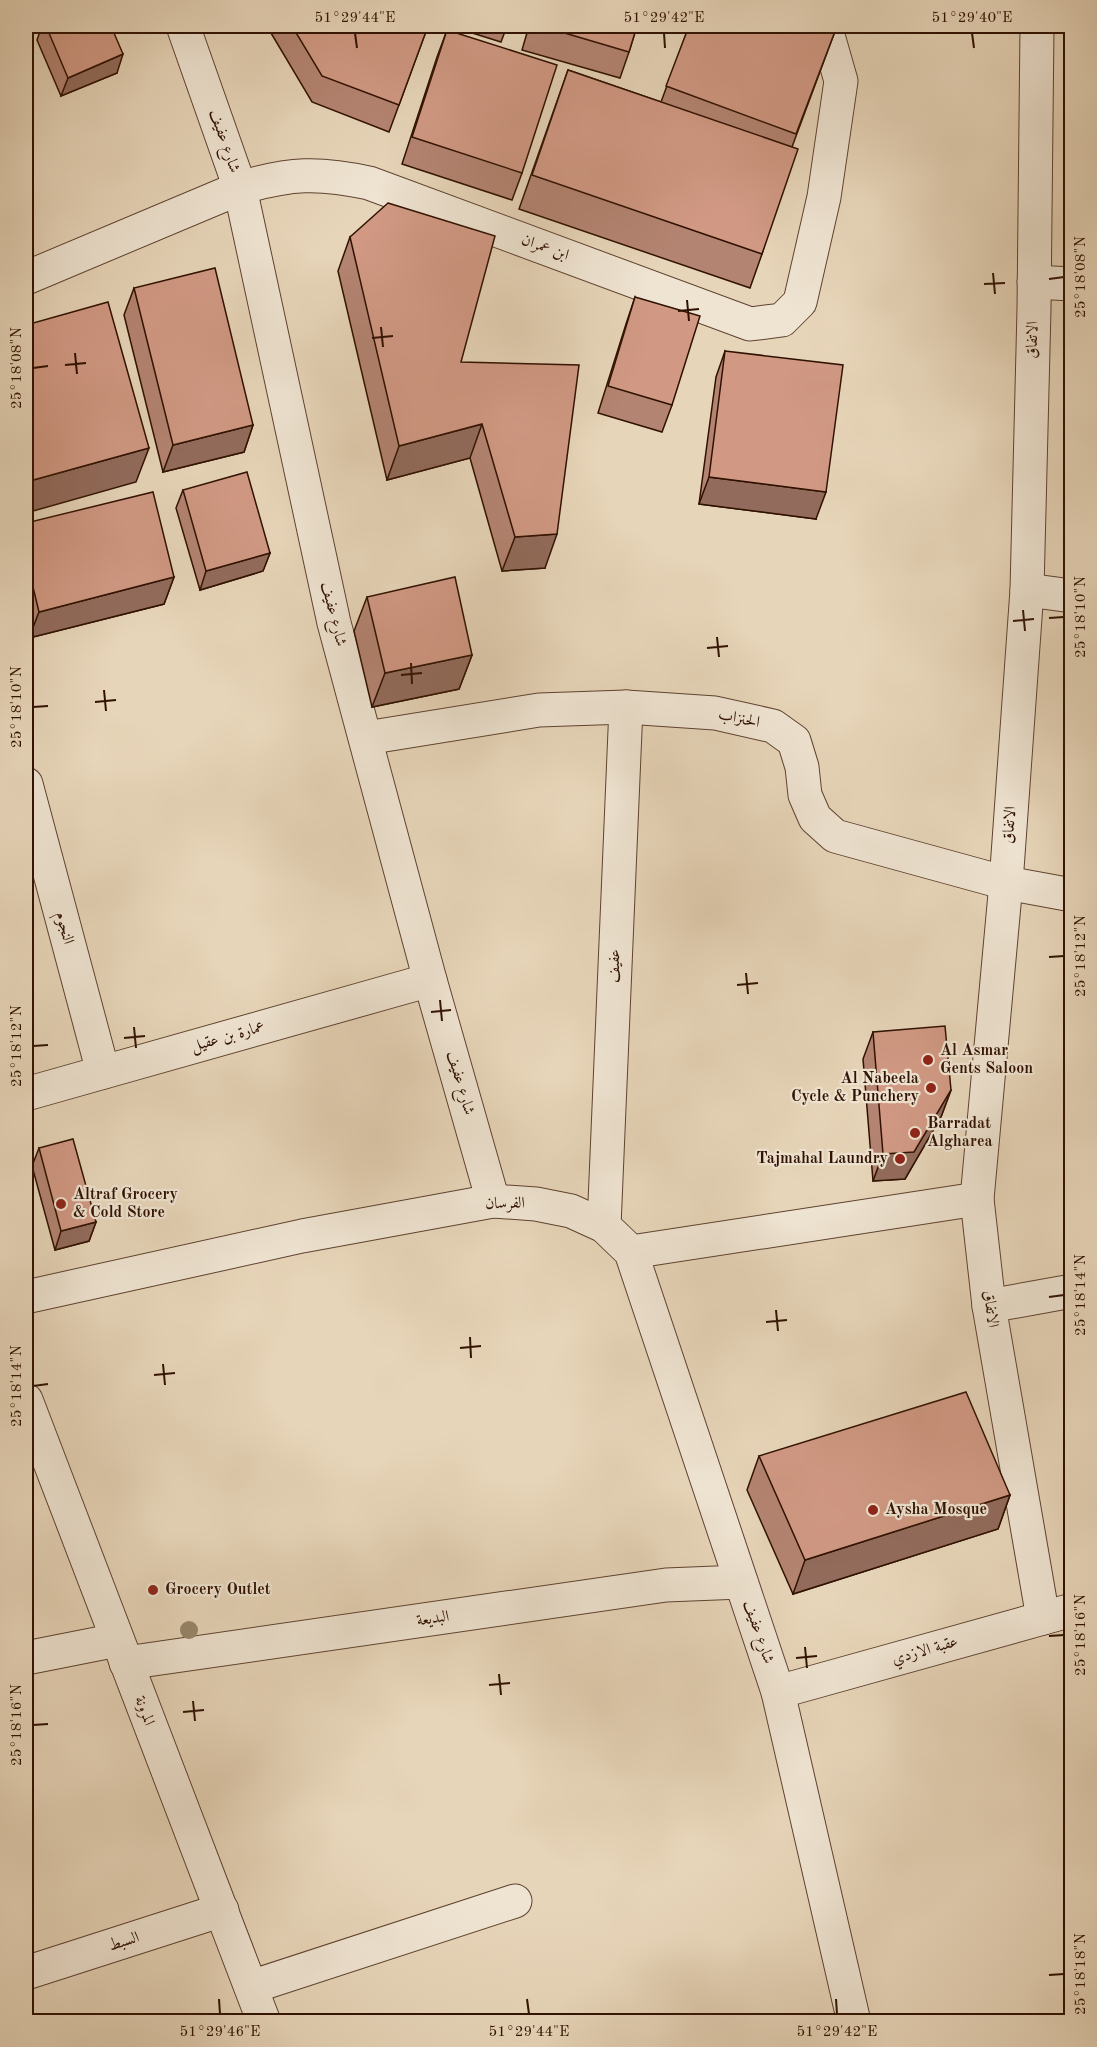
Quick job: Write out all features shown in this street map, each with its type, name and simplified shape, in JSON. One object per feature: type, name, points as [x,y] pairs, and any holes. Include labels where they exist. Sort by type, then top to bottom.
[{"type":"street","name":"شارع عفيف","points":[[183,26],[240,188],[333,623],[493,1201]]},
{"type":"street","name":"الاتفاق","points":[[1037,26],[1027,590],[1006,883],[977,1199],[989,1306],[1057,1614]]},
{"type":"street","name":"ابن عمران","points":[[26,278],[240,188],[272,178],[304,174],[337,176],[369,183],[750,324],[782,320],[800,302],[824,197],[841,81],[824,29]]},
{"type":"street","points":[[1034,282],[1071,284]]},
{"type":"street","points":[[1027,590],[1071,596]]},
{"type":"street","name":"الحنزاب","points":[[366,738],[539,710],[626,706],[715,713],[773,726],[794,741],[802,767],[805,795],[815,818],[835,836],[1006,883],[1071,895]]},
{"type":"street","name":"عفيف","points":[[604,1226],[626,706]]},
{"type":"street","name":"النجوم","points":[[26,784],[103,1072]]},
{"type":"street","name":"عمارة بن عقيل","points":[[26,1094],[430,980]]},
{"type":"street","points":[[631,1252],[977,1199]]},
{"type":"street","name":"الفرسان","points":[[26,1297],[302,1236],[493,1201],[536,1204],[571,1211],[604,1226],[631,1252]]},
{"type":"street","name":"شارع عفيف","points":[[631,1252],[778,1692],[854,2022]]},
{"type":"street","points":[[989,1306],[1071,1291]]},
{"type":"street","name":"المرونة","points":[[26,1400],[264,2022]]},
{"type":"street","name":"البديعة","points":[[26,1658],[122,1652],[666,1585],[741,1582]]},
{"type":"street","name":"عقبة الازدي","points":[[778,1692],[1057,1614]]},
{"type":"street","points":[[251,1987],[515,1901]]},
{"type":"street","name":"السبط","points":[[26,1973],[222,1910]]},
{"type":"building","points":[[46,26],[111,26],[123,54],[68,78]]},
{"type":"building","points":[[292,26],[428,26],[399,105],[322,76]]},
{"type":"building","points":[[541,26],[637,26],[629,52]]},
{"type":"building","points":[[689,26],[837,26],[796,134],[666,86]]},
{"type":"building","points":[[447,30],[557,65],[522,173],[412,137]]},
{"type":"building","points":[[568,70],[798,149],[762,254],[532,175]]},
{"type":"building","points":[[388,203],[495,236],[461,362],[579,365],[557,534],[515,537],[482,424],[399,446],[350,237]]},
{"type":"building","points":[[215,268],[253,425],[173,445],[134,288]]},
{"type":"building","points":[[635,297],[700,316],[672,405],[608,386]]},
{"type":"building","points":[[108,302],[149,448],[26,482],[26,325]]},
{"type":"building","points":[[725,351],[843,365],[826,492],[709,477]]},
{"type":"building","points":[[247,472],[270,553],[206,571],[183,490]]},
{"type":"building","points":[[153,492],[174,577],[39,612],[26,558],[26,523]]},
{"type":"building","points":[[455,577],[472,655],[385,673],[367,597]]},
{"type":"building","points":[[945,1026],[951,1090],[914,1152],[883,1154],[873,1032]]},
{"type":"building","points":[[73,1139],[96,1222],[61,1231],[39,1148]]},
{"type":"building","name":"Aysha Mosque","points":[[966,1392],[1010,1495],[805,1560],[759,1456]]},
{"type":"place","name":"Al Asmar Gents Saloon","points":[[928,1060]]},
{"type":"place","name":"Al Nabeela Cycle & Punchery","points":[[931,1088]]},
{"type":"place","name":"Barradat Algharea","points":[[915,1133]]},
{"type":"place","name":"Tajmahal Laundry","points":[[900,1159]]},
{"type":"place","name":"Altraf Grocery & Cold Store","points":[[61,1204]]},
{"type":"place","name":"Aysha Mosque","points":[[873,1510]]},
{"type":"place","name":"Grocery Outlet","points":[[153,1590]]}]
